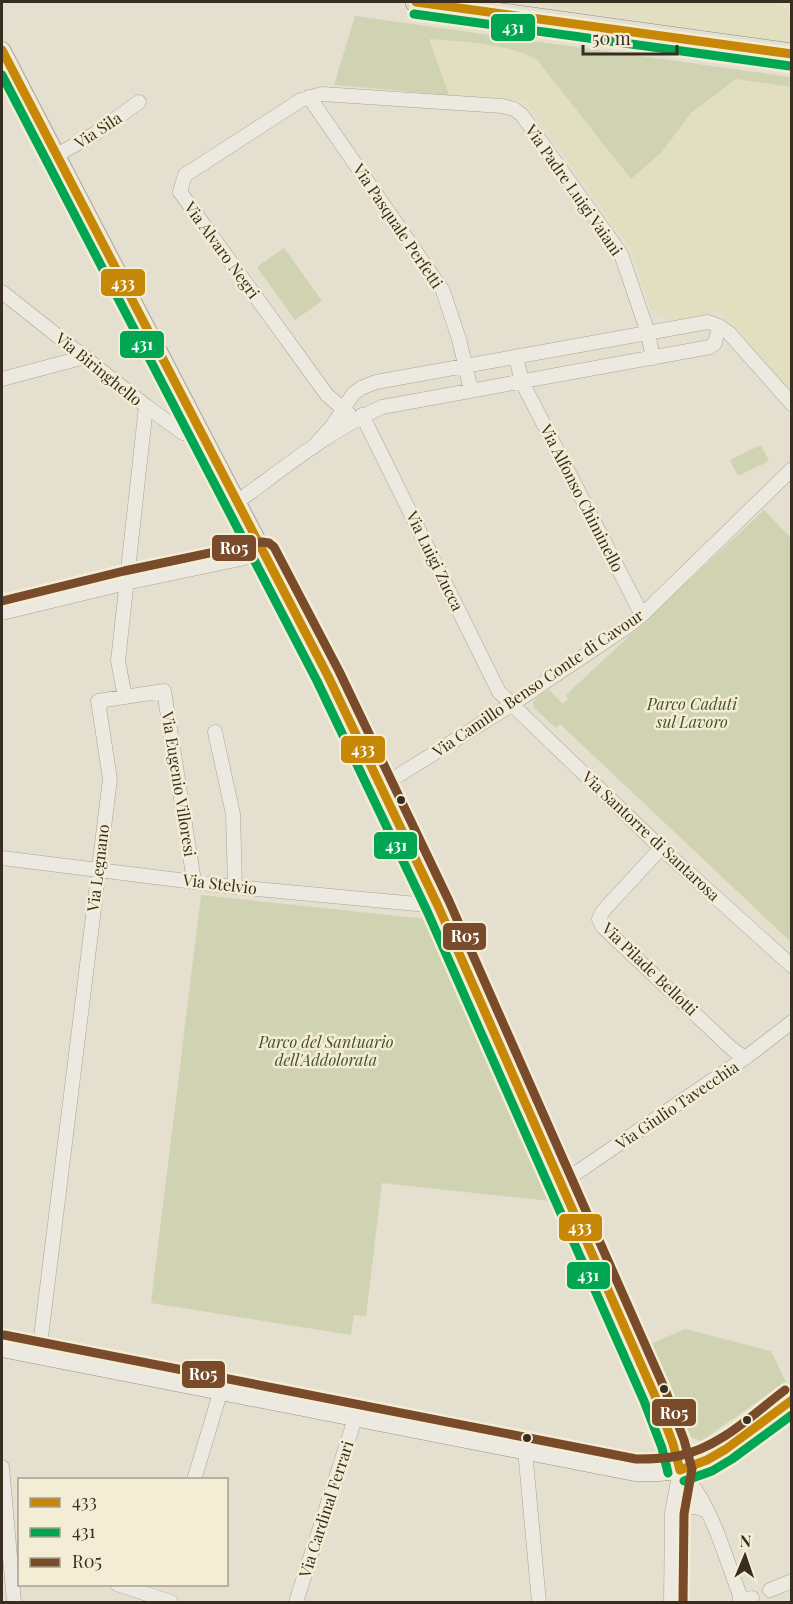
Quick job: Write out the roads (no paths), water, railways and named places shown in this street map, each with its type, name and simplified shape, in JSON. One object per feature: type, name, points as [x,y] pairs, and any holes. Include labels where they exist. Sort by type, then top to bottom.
[{"type":"main road","points":[[416,2],[792,54]]},
{"type":"main road","points":[[2,1347],[635,1471],[680,1470],[708,1460],[789,1408]]},
{"type":"street","points":[[2,50],[7,76],[56,156],[328,676],[438,906],[656,1396],[680,1470],[700,1496],[740,1595],[746,1600]]},
{"type":"street","name":"Via Padre Luigi Vaiani","points":[[309,96],[322,94],[502,106],[514,109],[522,115],[621,254],[648,333],[653,358]]},
{"type":"street","name":"Via Pasquale Perfetti","points":[[309,96],[443,291],[453,317],[471,390]]},
{"type":"street","name":"Via Alvaro Negri","points":[[309,96],[185,175],[180,192],[327,395],[344,409]]},
{"type":"street","name":"Via Sila","points":[[56,156],[96,133],[139,102]]},
{"type":"street","name":"Via Biringhello","points":[[2,292],[183,433],[201,436]]},
{"type":"street","points":[[317,443],[353,394],[376,382],[708,322],[729,333],[792,404]]},
{"type":"street","points":[[237,502],[317,443],[362,416],[382,407],[710,346],[716,343],[719,326]]},
{"type":"street","points":[[2,379],[86,357]]},
{"type":"street","name":"Via Alfonso Chiminello","points":[[516,357],[522,381],[642,615]]},
{"type":"street","points":[[353,394],[352,404],[362,416]]},
{"type":"street","points":[[125,697],[118,661],[146,406]]},
{"type":"street","points":[[344,409],[362,416]]},
{"type":"street","name":"Via Luigi Zucca","points":[[362,416],[500,692],[511,705]]},
{"type":"street","name":"Via Camillo Benso Conte di Cavour","points":[[380,787],[511,705],[642,615],[792,469]]},
{"type":"street","points":[[2,613],[264,554]]},
{"type":"street","name":"Via Eugenio Villoresi","points":[[125,697],[164,691],[194,881]]},
{"type":"street","name":"Via Legnano","points":[[39,1353],[97,869],[110,779],[98,701],[125,697]]},
{"type":"street","name":"Via Santorre di Santarosa","points":[[511,705],[661,848],[792,966]]},
{"type":"street","points":[[215,732],[233,813],[236,887]]},
{"type":"street","name":"Via Pilade Bellotti","points":[[661,848],[603,911],[599,919],[603,927],[732,1049],[745,1058]]},
{"type":"street","name":"Via Stelvio","points":[[2,858],[236,887],[438,906]]},
{"type":"street","name":"Via Giulio Tavecchia","points":[[560,1184],[745,1058],[792,1022]]},
{"type":"street","points":[[194,1478],[221,1390]]},
{"type":"street","name":"Via Cardinal Ferrari","points":[[296,1602],[356,1416]]},
{"type":"street","points":[[525,1450],[539,1602]]},
{"type":"street","points":[[2,1467],[14,1602]]},
{"type":"street","points":[[671,1602],[672,1513],[680,1470]]},
{"type":"street","points":[[672,1513],[689,1506],[707,1511]]},
{"type":"street","points":[[770,1590],[792,1581]]},
{"type":"street","points":[[123,1586],[171,1602]]},
{"type":"street","points":[[158,1598],[161,1586]]},
{"type":"park label","name":"Parco Caduti sul Lavoro","points":[[692,713]]},
{"type":"park label","name":"Parco del Santuario dell'Addolorata","points":[[326,1051]]}]
